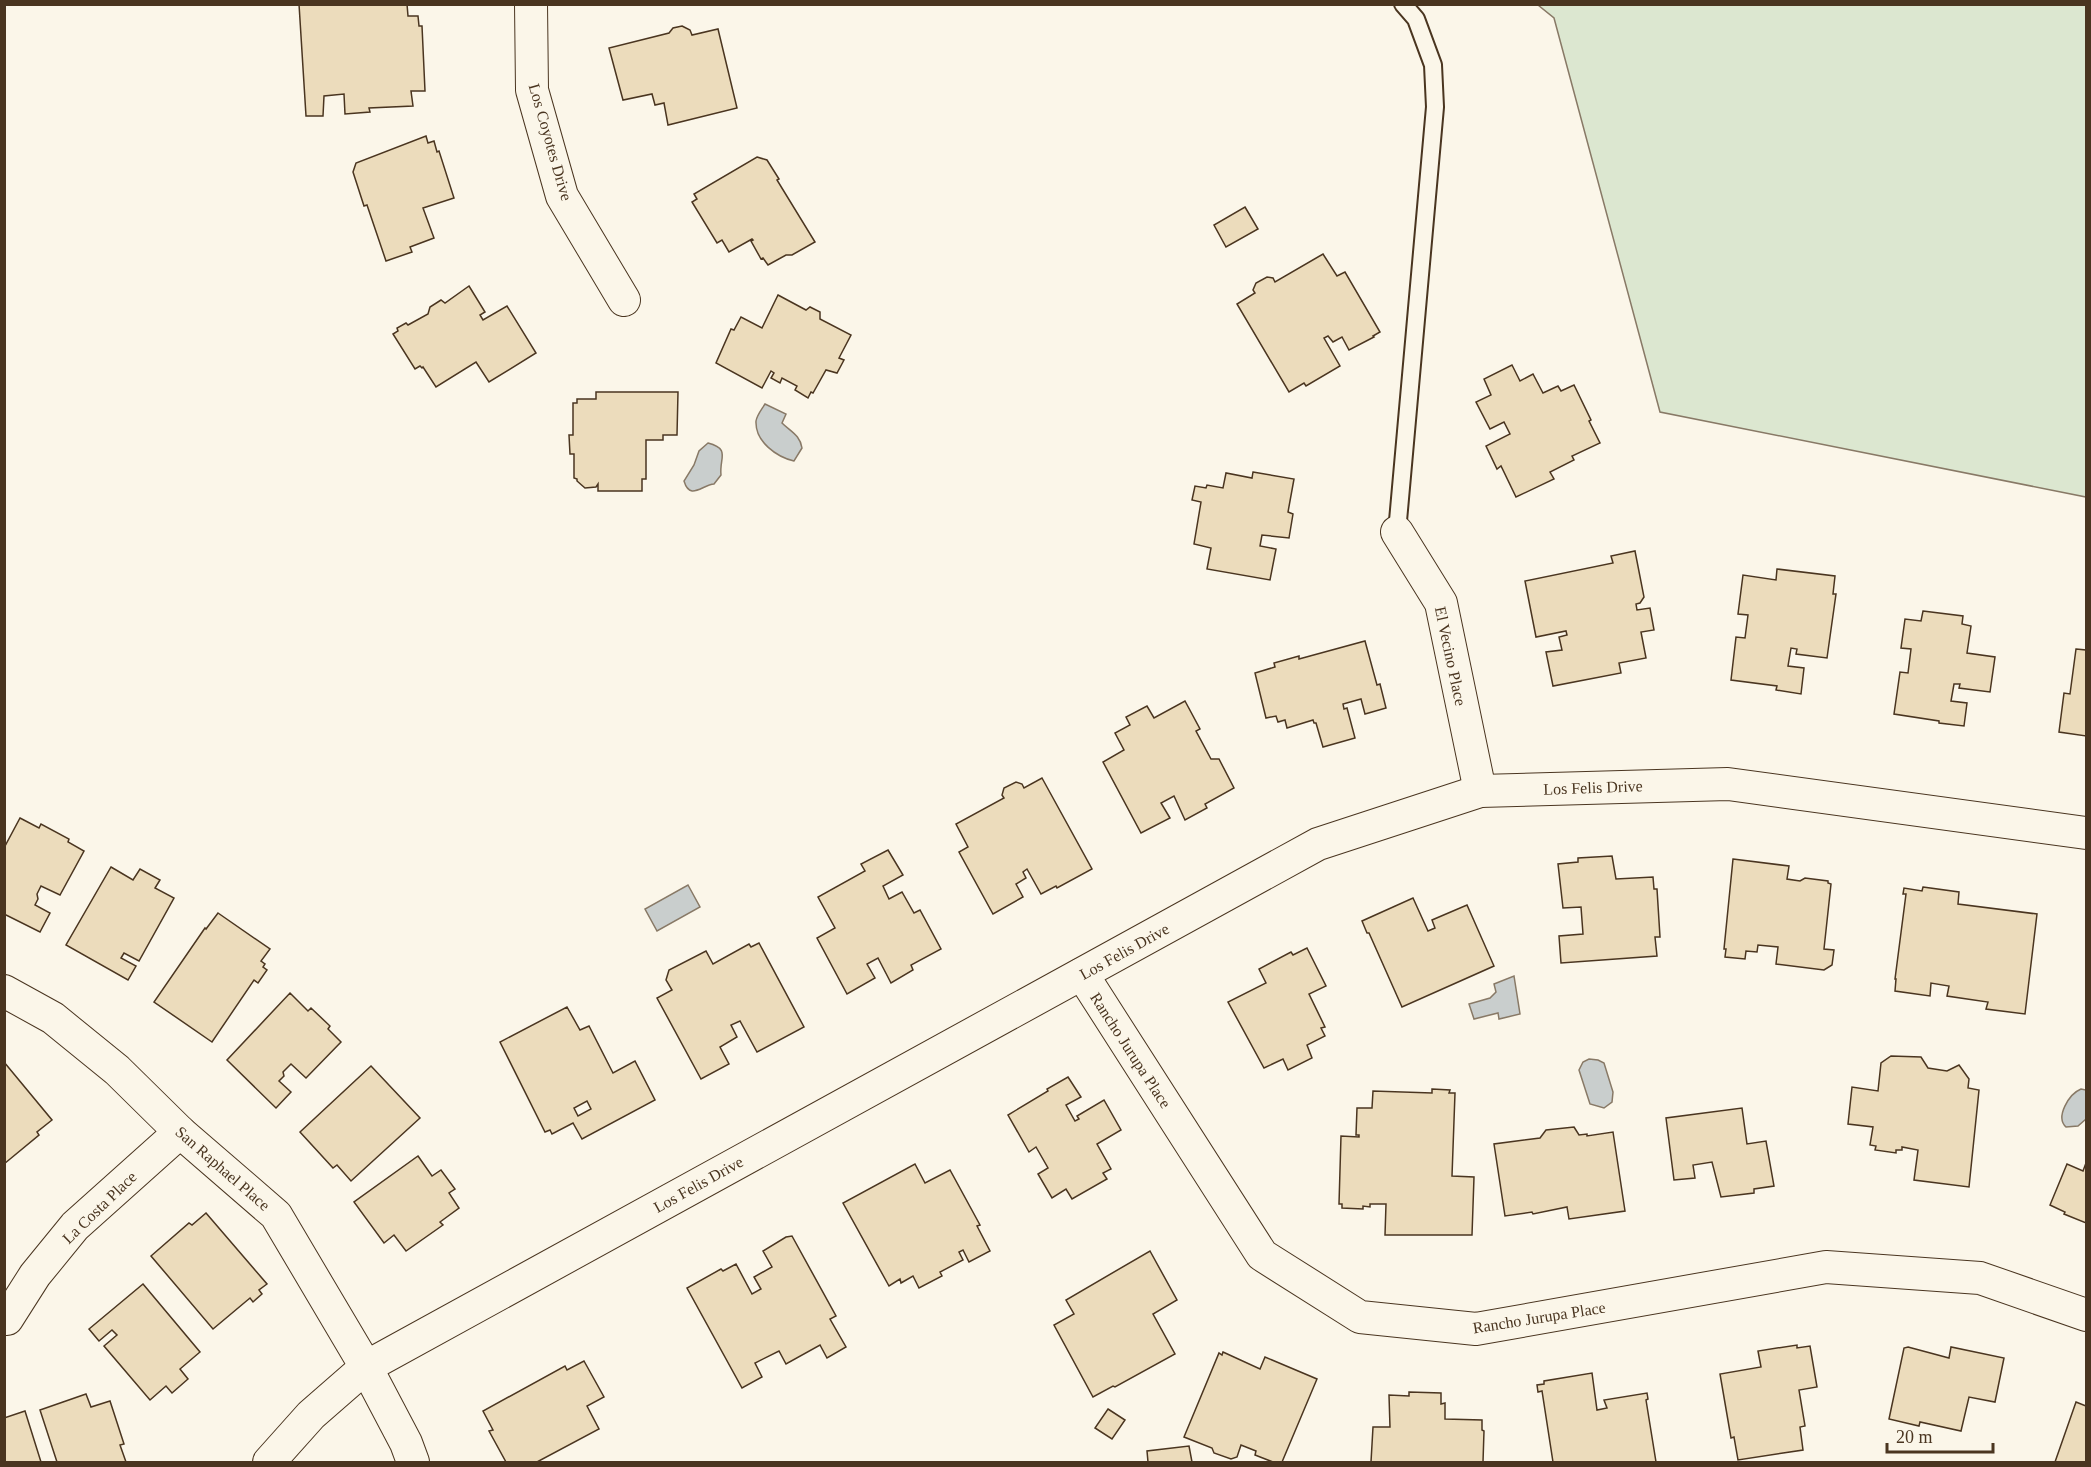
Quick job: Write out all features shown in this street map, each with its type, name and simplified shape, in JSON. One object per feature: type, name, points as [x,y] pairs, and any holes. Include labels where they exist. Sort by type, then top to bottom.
[{"type":"street","name":"Los Coyotes Drive","points":[[531,4],[532,90],[562,196],[624,300]]},
{"type":"street","name":"El Vecino Place","points":[[1397,532],[1441,603],[1479,791]]},
{"type":"street","name":"Los Felis Drive","points":[[269,1462],[311,1415],[366,1367],[1318,844],[1479,791],[1728,784],[2086,833]]},
{"type":"street","name":"Rancho Jurupa Place","points":[[1082,974],[1262,1255],[1360,1317],[1476,1329],[1827,1267],[1980,1278],[2086,1315]]},
{"type":"street","name":"San Raphael Place","points":[[4,991],[53,1018],[117,1070],[180,1132],[276,1215],[366,1367],[406,1443],[413,1462]]},
{"type":"street","name":"La Costa Place","points":[[7,1320],[34,1275],[75,1226],[180,1132]]},
{"type":"lane","points":[[1397,532],[1435,107],[1433,65],[1416,19],[1403,4]]},
{"type":"green space","points":[[1538,5],[2086,5],[2086,497],[1660,412],[1554,18]]},
{"type":"shaded area","points":[[765,404],[786,414],[782,423],[795,434],[802,448],[794,461],[774,452],[759,436],[756,421]]},
{"type":"shaded area","points":[[708,443],[722,451],[721,475],[714,484],[690,490],[684,481],[699,451]]},
{"type":"shaded area","points":[[688,885],[700,907],[657,931],[645,909]]},
{"type":"shaded area","points":[[1514,976],[1520,1014],[1499,1019],[1498,1013],[1474,1019],[1469,1004],[1490,998],[1496,992],[1494,984]]},
{"type":"shaded area","points":[[1589,1059],[1604,1063],[1613,1092],[1612,1102],[1604,1108],[1590,1104],[1579,1070],[1583,1062]]},
{"type":"shaded area","points":[[2081,1089],[2086,1090],[2086,1119],[2078,1126],[2066,1127],[2062,1118],[2065,1106]]},
{"type":"building","points":[[299,4],[407,4],[408,16],[418,16],[419,26],[422,26],[425,91],[411,91],[413,106],[369,108],[370,112],[345,114],[344,94],[324,96],[323,116],[306,116]]},
{"type":"building","points":[[682,26],[690,30],[692,35],[718,29],[737,108],[668,125],[664,103],[655,105],[652,94],[623,100],[609,48],[669,33],[673,28]]},
{"type":"building","points":[[426,136],[428,143],[434,141],[437,152],[439,151],[454,198],[423,208],[434,238],[410,247],[412,252],[386,261],[353,172],[356,163]]},
{"type":"building","points":[[757,157],[767,160],[815,242],[768,265],[763,258],[761,259],[752,239],[729,252],[722,240],[717,243],[692,202],[697,199],[694,194]]},
{"type":"building","points":[[1245,207],[1258,229],[1226,247],[1214,225]]},
{"type":"building","points":[[1323,254],[1337,276],[1345,272],[1380,332],[1349,350],[1342,337],[1333,342],[1328,336],[1324,338],[1340,366],[1306,386],[1304,383],[1289,392],[1237,304],[1255,293],[1253,290],[1256,283],[1267,277],[1273,278],[1275,282]]},
{"type":"building","points":[[469,286],[485,312],[480,315],[483,320],[507,306],[536,353],[489,382],[476,362],[436,387],[423,367],[415,369],[393,334],[398,331],[397,328],[428,314],[430,307],[441,300],[445,303]]},
{"type":"building","points":[[778,295],[806,310],[810,307],[820,312],[820,319],[851,335],[839,358],[844,360],[837,373],[826,370],[808,398],[795,390],[797,386],[782,378],[780,383],[771,378],[774,373],[771,371],[762,388],[716,363],[731,329],[734,330],[741,317],[762,328]]},
{"type":"building","points":[[1512,365],[1520,381],[1533,374],[1543,393],[1558,386],[1561,391],[1574,385],[1600,443],[1572,456],[1574,460],[1550,472],[1554,479],[1516,497],[1501,466],[1497,469],[1486,446],[1510,434],[1504,422],[1490,429],[1476,402],[1491,395],[1484,379]]},
{"type":"building","points":[[596,392],[678,392],[677,435],[663,435],[663,440],[646,440],[646,479],[642,479],[642,491],[598,491],[598,484],[596,487],[585,488],[574,478],[574,454],[570,454],[569,435],[573,435],[573,403],[577,403],[577,399],[596,399]]},
{"type":"building","points":[[1253,472],[1294,479],[1288,512],[1293,514],[1289,538],[1262,535],[1260,546],[1276,549],[1270,580],[1207,569],[1211,548],[1194,544],[1201,502],[1192,500],[1195,486],[1206,488],[1207,485],[1223,488],[1226,473],[1252,478]]},
{"type":"building","points":[[1635,551],[1644,597],[1640,603],[1636,604],[1637,610],[1650,608],[1654,630],[1641,632],[1646,658],[1619,663],[1621,673],[1553,686],[1546,652],[1562,650],[1559,637],[1567,635],[1566,631],[1536,637],[1525,581],[1613,563],[1611,556]]},
{"type":"building","points":[[1777,569],[1835,576],[1833,594],[1836,594],[1827,658],[1796,654],[1797,649],[1791,648],[1788,666],[1804,668],[1801,694],[1776,690],[1777,686],[1731,680],[1736,637],[1745,638],[1748,615],[1738,614],[1743,575],[1776,580]]},
{"type":"building","points":[[1923,611],[1963,616],[1962,624],[1971,626],[1967,653],[1995,657],[1990,692],[1959,688],[1960,684],[1954,684],[1951,701],[1967,703],[1964,726],[1894,714],[1900,672],[1908,673],[1911,649],[1901,648],[1905,619],[1921,621]]},
{"type":"building","points":[[1365,641],[1386,708],[1365,714],[1361,699],[1343,704],[1344,709],[1347,708],[1355,738],[1323,747],[1313,720],[1287,728],[1285,720],[1278,722],[1276,716],[1266,718],[1255,673],[1275,667],[1274,663],[1299,656],[1299,659]]},
{"type":"building","points":[[2076,649],[2086,650],[2086,736],[2059,732],[2064,693],[2070,694]]},
{"type":"building","points":[[1185,701],[1200,729],[1196,731],[1211,759],[1219,759],[1234,788],[1205,804],[1207,808],[1185,820],[1174,796],[1161,803],[1170,818],[1141,833],[1103,762],[1124,750],[1115,733],[1130,725],[1126,717],[1147,706],[1154,718]]},
{"type":"building","points":[[1042,778],[1092,869],[1041,894],[1027,869],[1023,872],[1026,878],[1016,884],[1023,897],[993,914],[959,852],[968,847],[956,824],[1004,798],[1002,795],[1004,788],[1016,782],[1022,784],[1024,788]]},
{"type":"building","points":[[20,818],[39,828],[41,824],[69,839],[68,842],[84,851],[60,895],[41,886],[35,905],[50,913],[40,932],[4,914],[4,848]]},
{"type":"building","points":[[888,850],[903,875],[883,886],[889,899],[902,892],[914,913],[920,910],[941,949],[911,965],[913,970],[891,983],[878,958],[867,964],[875,978],[847,994],[817,938],[835,928],[818,897],[865,871],[861,864]]},
{"type":"building","points":[[1612,856],[1616,879],[1653,877],[1654,889],[1657,889],[1660,937],[1655,937],[1657,956],[1561,963],[1559,936],[1583,934],[1581,907],[1563,908],[1558,864],[1578,862],[1578,858]]},
{"type":"building","points":[[1733,859],[1789,866],[1787,879],[1800,881],[1805,878],[1828,881],[1831,884],[1824,949],[1834,950],[1832,965],[1824,970],[1776,964],[1778,947],[1758,945],[1757,952],[1746,951],[1745,959],[1725,957]]},
{"type":"building","points":[[111,867],[133,880],[140,869],[160,880],[155,888],[174,898],[139,961],[124,953],[121,958],[136,966],[128,980],[66,945]]},
{"type":"building","points":[[1923,887],[1959,892],[1958,904],[2037,914],[2025,1014],[1986,1009],[1988,1002],[1947,996],[1949,986],[1931,983],[1930,996],[1895,991],[1906,894],[1903,894],[1904,888],[1922,891]]},
{"type":"building","points":[[1413,898],[1428,931],[1435,928],[1432,920],[1467,905],[1494,966],[1402,1007],[1362,921]]},
{"type":"building","points":[[218,913],[270,949],[261,961],[267,970],[258,983],[254,980],[212,1042],[154,1002]]},
{"type":"building","points":[[759,943],[804,1027],[757,1052],[740,1021],[731,1025],[737,1037],[720,1047],[729,1064],[701,1079],[657,998],[672,990],[666,980],[669,970],[706,951],[713,964],[749,944],[751,947]]},
{"type":"building","points":[[1307,948],[1326,986],[1309,994],[1325,1027],[1321,1028],[1325,1036],[1307,1045],[1312,1058],[1288,1070],[1283,1059],[1264,1068],[1228,1002],[1266,983],[1259,969],[1291,952],[1293,955]]},
{"type":"building","points":[[290,993],[308,1011],[311,1008],[330,1026],[328,1029],[341,1042],[306,1078],[291,1064],[283,1072],[284,1076],[279,1081],[291,1092],[276,1108],[227,1060]]},
{"type":"building","points":[[567,1007],[580,1030],[589,1026],[613,1073],[635,1061],[655,1100],[582,1139],[573,1123],[552,1134],[550,1130],[545,1132],[500,1042]],"holes":[[[587,1101],[591,1109],[578,1116],[574,1108]]]},
{"type":"building","points":[[1891,1056],[1921,1057],[1928,1068],[1947,1071],[1959,1065],[1969,1079],[1968,1088],[1979,1090],[1969,1187],[1914,1180],[1918,1150],[1902,1147],[1902,1150],[1896,1150],[1896,1153],[1875,1150],[1876,1146],[1870,1145],[1873,1127],[1848,1124],[1852,1087],[1878,1091],[1881,1063]]},
{"type":"building","points":[[4,1062],[52,1120],[37,1132],[39,1135],[4,1164]]},
{"type":"building","points":[[371,1066],[420,1118],[351,1181],[337,1165],[333,1168],[300,1132]]},
{"type":"building","points":[[1068,1077],[1081,1097],[1066,1105],[1075,1121],[1079,1119],[1077,1116],[1104,1100],[1121,1130],[1097,1144],[1111,1169],[1103,1173],[1107,1179],[1072,1199],[1066,1189],[1052,1198],[1038,1174],[1048,1168],[1036,1147],[1029,1152],[1008,1115]]},
{"type":"building","points":[[1432,1089],[1450,1090],[1449,1093],[1455,1093],[1452,1176],[1474,1177],[1472,1235],[1385,1235],[1386,1204],[1370,1204],[1370,1207],[1363,1206],[1363,1209],[1342,1208],[1342,1204],[1339,1204],[1341,1136],[1359,1137],[1356,1135],[1357,1108],[1372,1108],[1373,1091],[1432,1093]]},
{"type":"building","points":[[1742,1108],[1747,1144],[1766,1141],[1774,1186],[1754,1189],[1754,1193],[1721,1197],[1712,1162],[1693,1165],[1695,1178],[1674,1180],[1666,1118]]},
{"type":"building","points":[[1574,1127],[1579,1135],[1613,1132],[1625,1211],[1569,1219],[1567,1207],[1533,1214],[1532,1212],[1505,1216],[1494,1144],[1540,1138],[1546,1130]]},
{"type":"building","points":[[418,1156],[432,1176],[441,1170],[455,1189],[449,1193],[459,1208],[440,1222],[443,1225],[406,1251],[394,1235],[384,1243],[354,1202]]},
{"type":"building","points":[[2086,1163],[2086,1223],[2050,1205],[2067,1164],[2083,1171]]},
{"type":"building","points":[[915,1164],[925,1183],[950,1170],[980,1225],[977,1226],[990,1251],[969,1262],[963,1250],[959,1252],[963,1260],[940,1272],[942,1276],[919,1288],[913,1276],[901,1283],[900,1279],[889,1286],[843,1203]]},
{"type":"building","points":[[206,1213],[267,1284],[259,1290],[262,1294],[253,1302],[250,1298],[213,1329],[151,1256],[189,1223],[192,1225]]},
{"type":"building","points":[[792,1236],[836,1316],[830,1319],[846,1347],[827,1358],[820,1345],[786,1364],[779,1351],[755,1363],[762,1377],[742,1388],[687,1288],[721,1269],[723,1271],[736,1264],[752,1294],[761,1289],[754,1277],[772,1267],[763,1251],[786,1237]]},
{"type":"building","points":[[1150,1251],[1177,1300],[1153,1314],[1175,1354],[1093,1397],[1054,1325],[1074,1314],[1066,1300]]},
{"type":"building","points":[[143,1284],[200,1352],[180,1369],[188,1379],[172,1393],[166,1386],[150,1400],[104,1346],[117,1335],[112,1330],[99,1341],[89,1329]]},
{"type":"building","points":[[1797,1345],[1797,1348],[1810,1346],[1817,1387],[1799,1390],[1805,1426],[1800,1427],[1803,1450],[1738,1460],[1734,1437],[1731,1438],[1720,1374],[1761,1367],[1758,1351]]},
{"type":"building","points":[[1908,1347],[1949,1358],[1951,1347],[2004,1358],[1995,1402],[1969,1397],[1961,1431],[1920,1422],[1919,1426],[1889,1419],[1904,1348]]},
{"type":"building","points":[[1223,1352],[1260,1369],[1265,1357],[1317,1379],[1282,1462],[1273,1462],[1255,1455],[1256,1451],[1241,1445],[1237,1457],[1231,1459],[1214,1453],[1212,1448],[1184,1437],[1219,1353],[1222,1355]]},
{"type":"building","points":[[584,1361],[604,1397],[587,1406],[599,1429],[537,1462],[506,1462],[489,1431],[493,1430],[483,1411],[565,1366],[567,1370]]},
{"type":"building","points":[[1592,1373],[1597,1410],[1607,1408],[1604,1400],[1647,1393],[1648,1399],[1646,1400],[1656,1462],[1553,1462],[1542,1391],[1538,1392],[1537,1385],[1544,1384],[1544,1381]]},
{"type":"building","points":[[1409,1392],[1441,1393],[1441,1404],[1445,1403],[1445,1419],[1482,1420],[1483,1462],[1371,1462],[1373,1427],[1390,1427],[1389,1395],[1409,1396]]},
{"type":"building","points":[[86,1394],[91,1407],[110,1401],[124,1444],[120,1445],[126,1462],[57,1462],[40,1410]]},
{"type":"building","points":[[2076,1402],[2086,1406],[2086,1462],[2055,1462]]},
{"type":"building","points":[[1108,1409],[1125,1420],[1112,1439],[1095,1428]]},
{"type":"building","points":[[25,1411],[41,1462],[4,1462],[4,1418]]},
{"type":"building","points":[[1189,1446],[1192,1462],[1148,1462],[1147,1451]]}]
